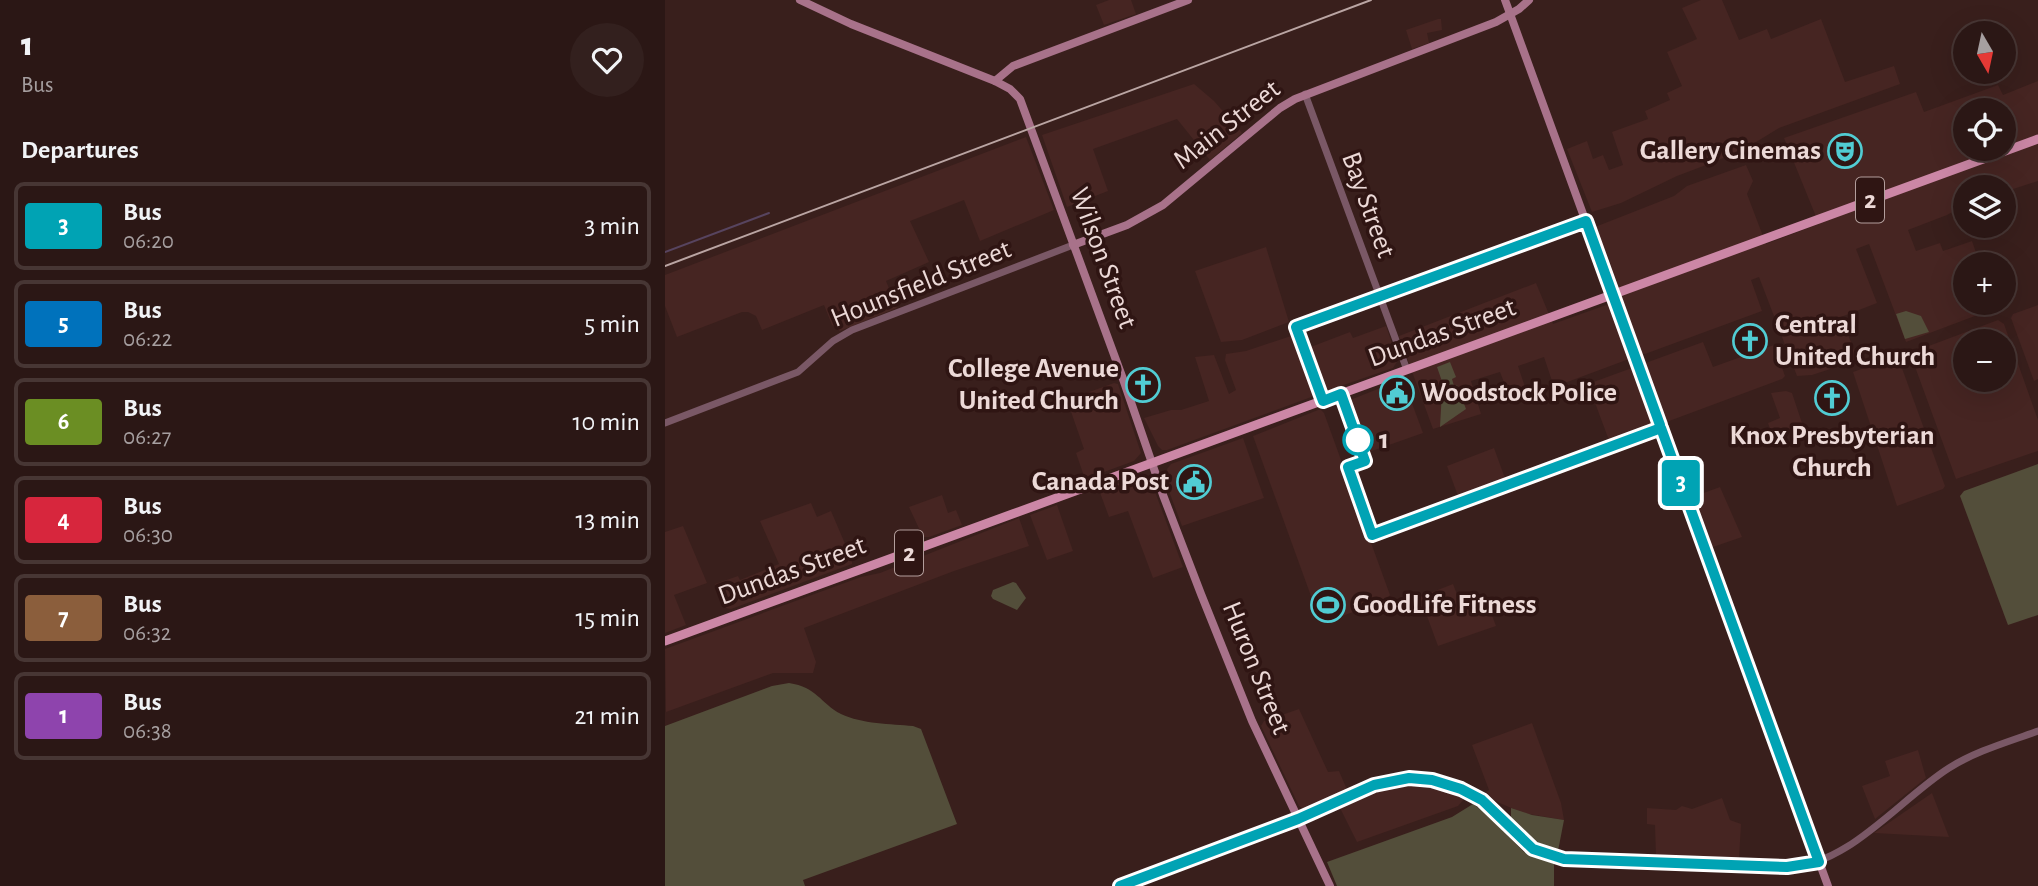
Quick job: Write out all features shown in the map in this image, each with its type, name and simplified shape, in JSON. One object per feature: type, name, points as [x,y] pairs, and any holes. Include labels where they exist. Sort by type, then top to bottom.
[{"type":"main road","name":"Wilson Street","points":[[800,0],[873,33],[995,81],[1010,89],[1023,104],[1152,463]]},
{"type":"main road","points":[[995,81],[1014,65],[1188,0]]},
{"type":"main road","points":[[1505,0],[1828,886]]},
{"type":"main road","name":"Main Street","points":[[1073,245],[1127,225],[1154,211],[1280,108],[1305,94],[1408,57],[1510,15],[1529,0]]},
{"type":"main road","name":"Dundas Street","points":[[665,641],[2038,139]]},
{"type":"main road","name":"Huron Street","points":[[1152,463],[1247,709],[1330,886]]},
{"type":"street","name":"Bay Street","points":[[1305,94],[1407,370]]},
{"type":"street","name":"Hounsfield Street","points":[[665,423],[793,374],[809,364],[833,341],[852,330],[1073,245]]},
{"type":"street","points":[[1298,819],[1374,785],[1401,779],[1427,779],[1452,785],[1482,800],[1523,842],[1555,858],[1787,867],[1819,862],[1838,853],[1959,762],[2038,731]]},
{"type":"shaded area","points":[[1109,0],[1131,0],[1136,14],[1104,25],[1096,5]]},
{"type":"shaded area","points":[[1701,0],[1722,0],[1739,40],[1767,29],[1771,39],[1821,19],[1845,82],[1894,66],[1900,84],[1779,128],[1748,147],[1677,176],[1621,203],[1592,212],[1567,149],[1587,141],[1593,159],[1603,155],[1609,170],[1623,165],[1612,132],[1648,119],[1645,111],[1670,100],[1667,93],[1682,86],[1667,52],[1697,39],[1682,8]]},
{"type":"shaded area","points":[[1441,19],[1442,30],[1427,33],[1429,43],[1412,49],[1406,30]]},
{"type":"shaded area","points":[[2038,81],[2038,181],[2016,188],[2016,175],[1953,175],[1953,212],[1908,230],[1916,251],[1940,243],[1943,251],[1972,241],[1976,252],[1953,252],[1953,315],[1977,315],[1906,342],[1869,244],[1856,249],[1877,303],[1841,317],[1858,360],[1812,375],[1797,376],[1759,277],[1751,280],[1762,311],[1645,354],[1640,353],[1609,259],[1595,227],[1674,196],[1687,186],[1746,165],[1753,181],[1747,194],[1766,244],[1819,224],[1784,138],[1916,92],[1924,112],[1953,101],[1953,161],[2016,161],[2016,98],[1962,98],[1998,85],[2003,95]]},
{"type":"shaded area","points":[[1194,84],[1214,101],[1242,133],[1210,160],[1177,119],[1093,149],[1108,191],[1067,207],[1042,135]]},
{"type":"shaded area","points":[[1026,137],[1054,210],[980,241],[964,200],[910,221],[929,262],[886,281],[897,308],[840,331],[832,325],[824,305],[762,330],[756,316],[742,312],[677,337],[665,306],[665,275]]},
{"type":"shaded area","points":[[1266,247],[1289,322],[1242,340],[1221,342],[1195,271]]},
{"type":"shaded area","points":[[1536,283],[1553,324],[1609,304],[1629,359],[1554,387],[1544,357],[1518,366],[1528,396],[1512,403],[1500,372],[1471,381],[1481,414],[1433,429],[1399,336]]},
{"type":"shaded area","points":[[2038,305],[2038,379],[2034,381],[2011,318],[2016,313]]},
{"type":"shaded area","points":[[1906,311],[1921,316],[1929,332],[1905,339],[1896,314]]},
{"type":"shaded area","points":[[1998,320],[2006,329],[1974,329]]},
{"type":"shaded area","points":[[1386,326],[1398,360],[1393,368],[1323,392],[1308,348],[1350,332],[1353,338]]},
{"type":"shaded area","points":[[1291,336],[1296,338],[1314,396],[1167,450],[1158,446],[1144,418],[1209,401],[1195,357],[1214,355],[1229,394],[1236,390],[1225,360],[1226,354],[1246,351]]},
{"type":"shaded area","points":[[1953,337],[1953,392],[2016,392],[2016,358],[2038,420],[2038,451],[1956,479],[1910,353]]},
{"type":"shaded area","points":[[1703,342],[1713,367],[1774,345],[1785,376],[1610,443],[1588,384]]},
{"type":"shaded area","points":[[1895,357],[1899,360],[1945,486],[1897,506],[1853,372]]},
{"type":"shaded area","points":[[1450,362],[1456,377],[1452,379],[1454,386],[1457,385],[1466,409],[1440,427],[1442,391],[1445,390],[1437,367]]},
{"type":"shaded area","points":[[1403,379],[1423,433],[1369,452],[1350,400]]},
{"type":"shaded area","points":[[1114,383],[1118,384],[1141,453],[1134,461],[1085,479],[1076,453],[1084,449],[1067,400]]},
{"type":"shaded area","points":[[1771,393],[1792,393],[1803,426],[1773,438],[1768,423],[1780,418]]},
{"type":"shaded area","points":[[1318,410],[1324,413],[1390,595],[1386,600],[1323,623],[1320,621],[1253,436]]},
{"type":"shaded area","points":[[1243,438],[1264,498],[1182,526],[1170,494],[1167,469],[1171,464]]},
{"type":"shaded area","points":[[1494,448],[1506,481],[1458,496],[1447,466]]},
{"type":"shaded area","points":[[2038,464],[2038,615],[2008,625],[1960,496],[1964,491]]},
{"type":"shaded area","points":[[1147,475],[1151,481],[1183,567],[1153,578],[1128,511],[1109,517],[1099,490]]},
{"type":"shaded area","points":[[1720,487],[1742,537],[1713,547],[1708,543],[1694,500],[1698,495]]},
{"type":"shaded area","points":[[942,495],[948,513],[956,510],[962,525],[923,537],[909,507]]},
{"type":"shaded area","points":[[811,503],[817,517],[831,511],[852,564],[731,609],[726,608],[715,584],[738,576],[740,580],[779,564],[760,521]]},
{"type":"shaded area","points":[[1057,505],[1073,551],[1047,560],[1030,515]]},
{"type":"shaded area","points":[[1019,518],[1029,546],[954,571],[804,628],[816,662],[813,673],[773,673],[666,712],[665,649],[861,577],[880,573]]},
{"type":"shaded area","points":[[683,526],[707,583],[674,595],[686,625],[665,633],[665,532]]},
{"type":"shaded area","points":[[1013,582],[1026,598],[1017,610],[991,596],[993,590]]},
{"type":"shaded area","points":[[1453,584],[1463,610],[1487,602],[1496,626],[1438,646],[1420,597]]},
{"type":"shaded area","points":[[789,683],[806,688],[834,710],[849,717],[921,729],[957,824],[803,880],[805,886],[665,886],[665,726],[772,686]]},
{"type":"shaded area","points":[[1299,709],[1328,772],[1339,771],[1348,792],[1306,810],[1299,806],[1261,726],[1264,721]]},
{"type":"shaded area","points":[[1532,723],[1561,803],[1564,820],[1523,813],[1495,801],[1486,792],[1489,790],[1472,745]]},
{"type":"shaded area","points":[[1918,750],[1926,778],[1875,819],[1862,786],[1890,776],[1885,761]]},
{"type":"shaded area","points":[[1417,785],[1442,789],[1464,799],[1458,806],[1357,842],[1340,808],[1384,789]]},
{"type":"shaded area","points":[[1932,793],[1949,837],[1874,833]]},
{"type":"shaded area","points":[[1722,798],[1730,820],[1741,824],[1739,859],[1656,857],[1655,825],[1647,824],[1647,808],[1676,810],[1682,806],[1692,809]]},
{"type":"shaded area","points":[[1473,804],[1524,852],[1554,864],[1554,886],[1337,886],[1327,862],[1452,817]]},
{"type":"shaded area","points":[[1511,808],[1532,815],[1564,820],[1558,851],[1552,853],[1535,844],[1511,824]]},
{"type":"waterway","points":[[665,252],[769,213]]},
{"type":"railway","points":[[665,266],[1371,0]]},
{"type":"bus line","name":"3","points":[[1120,886],[1298,819],[1374,785],[1409,778],[1443,782],[1461,789],[1482,800],[1533,849],[1567,860],[1787,867],[1819,862],[1661,428],[1372,535],[1348,467],[1365,461],[1341,394],[1323,401],[1296,327],[1586,221],[1660,425]]},
{"type":"place","name":"Gallery Cinemas","points":[[1845,151]]},
{"type":"place","name":"Central United Church","points":[[1750,341]]},
{"type":"place","name":"College Avenue United Church","points":[[1143,385]]},
{"type":"place","name":"Woodstock Police","points":[[1397,393]]},
{"type":"place","name":"Knox Presbyterian Church","points":[[1832,398]]},
{"type":"place","name":"1","points":[[1358,440]]},
{"type":"place","name":"Canada Post","points":[[1194,482]]},
{"type":"place","name":"GoodLife Fitness","points":[[1328,605]]}]
